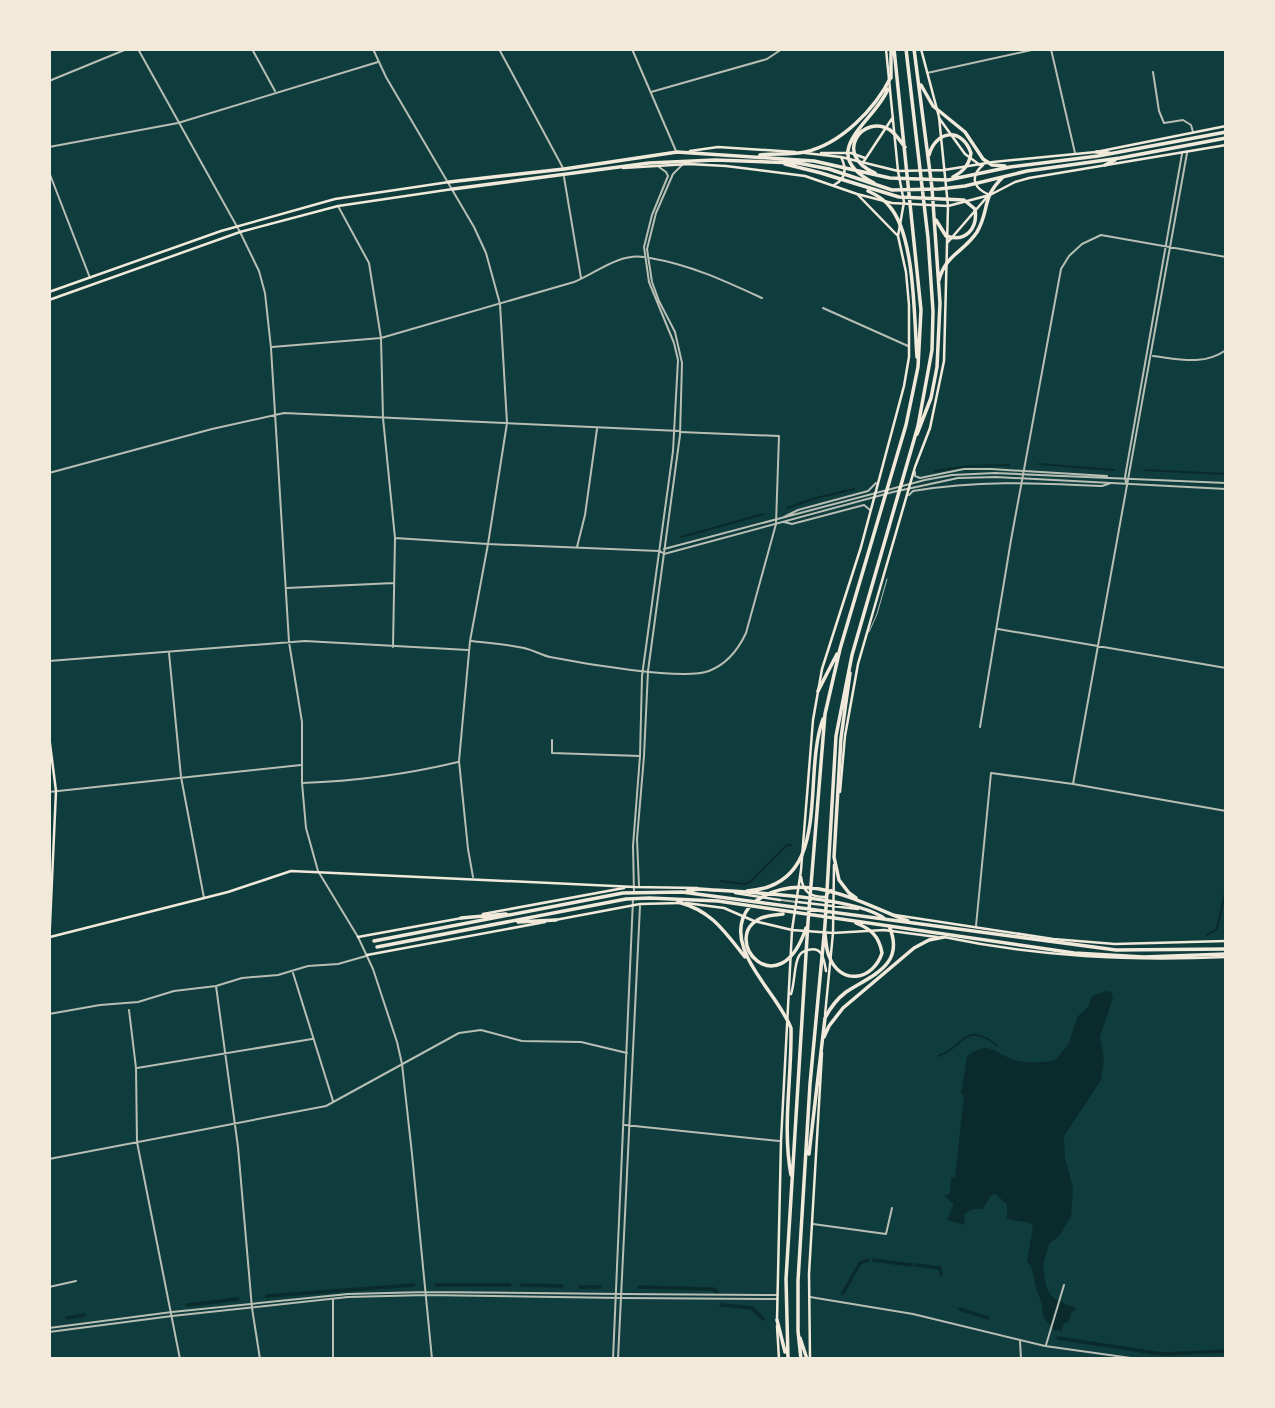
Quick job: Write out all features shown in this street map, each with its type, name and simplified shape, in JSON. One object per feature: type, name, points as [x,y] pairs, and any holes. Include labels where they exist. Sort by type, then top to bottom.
[{"type":"highway","points":[[885,188],[857,172],[850,161],[848,147],[857,129],[884,99],[891,77],[893,49]]},
{"type":"highway","points":[[787,1359],[786,1279],[808,922],[825,714],[840,649],[906,425],[918,367],[921,310],[906,148],[893,49]]},
{"type":"highway","points":[[801,1359],[798,1281],[810,1084],[825,925],[833,757],[852,655],[913,442],[926,392],[932,350],[929,238],[906,49]]},
{"type":"highway","points":[[913,442],[921,428],[931,398],[939,346],[934,215],[914,49]]},
{"type":"highway","points":[[453,189],[688,160],[768,158],[806,152],[825,144],[849,128],[875,104],[891,77]]},
{"type":"highway","points":[[918,79],[933,107],[965,132],[983,159],[992,165],[1010,167]]},
{"type":"highway","points":[[890,178],[864,169],[858,163],[853,149],[855,142],[866,128],[884,127],[892,131],[906,148]]},
{"type":"highway","points":[[774,162],[813,165],[885,188],[914,191],[939,189],[1226,132]]},
{"type":"highway","points":[[928,159],[934,144],[942,137],[954,135],[965,141],[971,153],[969,162],[964,170],[948,180]]},
{"type":"highway","points":[[449,182],[564,169],[677,152],[830,163],[890,178],[948,180],[1010,167],[1096,157],[1120,158],[1226,138]]},
{"type":"highway","points":[[768,158],[774,162],[821,173],[898,197],[964,200],[971,203],[976,214],[970,232],[960,238],[953,238],[942,232],[934,215]]},
{"type":"highway","points":[[1105,165],[1120,158]]},
{"type":"highway","points":[[938,286],[946,262],[974,236],[982,221],[991,190],[1004,176]]},
{"type":"highway","points":[[860,187],[891,207],[899,222],[911,272],[918,367]]},
{"type":"highway","points":[[818,691],[840,649]]},
{"type":"highway","points":[[852,655],[844,716],[834,857],[835,871],[843,887],[861,901]]},
{"type":"highway","points":[[734,892],[772,887],[791,874],[799,864],[808,837],[818,734],[825,714]]},
{"type":"highway","points":[[751,963],[742,947],[740,927],[746,912],[760,898],[783,890],[812,888],[837,893],[916,924]]},
{"type":"highway","points":[[682,892],[699,889],[779,895],[863,907],[877,912],[890,926],[894,942],[889,961],[874,976],[836,1001],[825,1018],[815,1114],[807,1160]]},
{"type":"highway","points":[[374,941],[585,900],[636,892],[682,892],[1076,946],[1116,950],[1226,953]]},
{"type":"highway","points":[[377,947],[636,898],[718,901],[1066,952],[1144,957],[1226,953]]},
{"type":"highway","points":[[669,899],[702,909],[712,917],[751,963],[777,1000],[791,1028],[788,1156],[793,1181]]},
{"type":"highway","points":[[461,918],[529,912]]},
{"type":"highway","points":[[789,913],[768,915],[752,924],[748,933],[747,949],[756,961],[769,966],[785,963],[797,950],[808,922]]},
{"type":"highway","points":[[505,922],[556,920]]},
{"type":"highway","points":[[825,925],[827,946],[834,965],[850,976],[860,977],[874,969],[879,962],[882,953],[880,943],[871,930],[847,920]]},
{"type":"highway","points":[[820,1049],[829,1026],[843,1008],[922,943],[951,936]]},
{"type":"highway","points":[[776,1320],[787,1359]]},
{"type":"highway","points":[[798,1331],[809,1359]]},
{"type":"main road","points":[[779,1359],[776,1320],[781,1141],[792,930],[801,870],[808,755],[818,691],[904,386],[910,347],[907,283],[898,236],[904,202],[898,171],[886,49]]},
{"type":"main road","points":[[809,1359],[808,1296],[812,1224],[845,736],[852,690],[865,640],[905,498],[930,428],[946,346],[948,206],[939,117],[921,49]]},
{"type":"main road","points":[[864,160],[893,117]]},
{"type":"main road","points":[[939,117],[965,154],[981,165]]},
{"type":"main road","points":[[817,154],[843,152],[898,171],[944,170],[1075,154],[1096,157],[1226,126]]},
{"type":"main road","points":[[948,242],[982,201],[1015,182],[1226,145]]},
{"type":"main road","points":[[683,152],[718,148],[817,154],[864,160]]},
{"type":"main road","points":[[834,185],[840,182],[845,173],[846,167],[841,157]]},
{"type":"main road","points":[[612,168],[682,164],[726,166],[804,176],[892,203],[948,206],[990,195]]},
{"type":"main road","points":[[981,165],[974,181],[981,191],[990,195]]},
{"type":"main road","points":[[49,292],[235,227],[335,199],[449,182]]},
{"type":"main road","points":[[49,300],[240,232],[338,205],[453,189]]},
{"type":"main road","points":[[857,194],[898,236]]},
{"type":"main road","points":[[49,736],[57,791],[49,947]]},
{"type":"main road","points":[[801,870],[802,883],[809,895],[825,897],[833,886]]},
{"type":"main road","points":[[49,937],[204,898],[290,871],[704,889],[780,900]]},
{"type":"main road","points":[[637,886],[640,904]]},
{"type":"main road","points":[[358,937],[637,886]]},
{"type":"main road","points":[[797,902],[1065,940],[1115,944],[1226,939]]},
{"type":"main road","points":[[367,955],[640,904],[712,905],[766,925],[792,930],[833,933],[884,930],[1074,956],[1124,959],[1226,953]]},
{"type":"main road","points":[[1065,940],[1076,946]]},
{"type":"main road","points":[[789,999],[801,953],[810,949],[820,951],[827,978]]},
{"type":"main road","points":[[1066,952],[1074,956]]},
{"type":"main road","points":[[1116,955],[1124,959]]},
{"type":"street","points":[[49,81],[127,49]]},
{"type":"street","points":[[138,49],[240,232],[259,271],[265,293],[271,348],[289,642],[302,722],[302,783],[306,828],[318,871],[367,955],[393,1026],[402,1064],[432,1359]]},
{"type":"street","points":[[252,49],[275,92]]},
{"type":"street","points":[[373,49],[378,62],[453,189],[486,253],[500,304],[507,423],[470,641],[460,761],[473,878]]},
{"type":"street","points":[[499,49],[564,169]]},
{"type":"street","points":[[632,49],[677,152]]},
{"type":"street","points":[[650,92],[768,59],[782,49]]},
{"type":"street","points":[[926,73],[1037,49]]},
{"type":"street","points":[[1051,49],[1075,154]]},
{"type":"street","points":[[49,147],[178,123],[378,62]]},
{"type":"street","points":[[1153,72],[1159,111],[1164,123],[1184,120],[1191,125],[1193,132]]},
{"type":"street","points":[[1126,484],[1125,477],[1187,153]]},
{"type":"street","points":[[1073,784],[1151,356],[1182,154]]},
{"type":"street","points":[[613,1359],[632,906],[637,886],[637,839],[648,671],[680,432],[680,347],[655,292],[646,258],[648,239],[656,213],[673,174],[682,164]]},
{"type":"street","points":[[642,756],[643,671],[675,431],[678,360],[668,326],[649,282],[646,258],[644,238],[668,176],[658,167]]},
{"type":"street","points":[[49,172],[90,279]]},
{"type":"street","points":[[564,175],[581,279]]},
{"type":"street","points":[[338,205],[369,263],[381,338],[383,418],[395,538],[393,647]]},
{"type":"street","points":[[980,727],[1057,286],[1065,262],[1082,244],[1101,235],[1226,257]]},
{"type":"street","points":[[271,348],[381,338],[581,279],[628,257],[675,262],[701,270],[762,298]]},
{"type":"street","points":[[823,308],[910,347]]},
{"type":"street","points":[[1151,356],[1196,361],[1209,359],[1226,350]]},
{"type":"street","points":[[49,473],[275,414],[779,436],[776,524],[746,634],[735,653],[720,665],[701,673],[643,671],[550,657],[524,648],[470,641]]},
{"type":"street","points":[[577,547],[597,428]]},
{"type":"street","points":[[915,467],[915,476],[920,478],[964,470],[1024,470],[1112,477]]},
{"type":"street","points":[[663,554],[925,480],[952,475],[995,473],[1226,489]]},
{"type":"street","points":[[1058,478],[1125,477],[1226,483]]},
{"type":"street","points":[[782,518],[798,510],[868,491],[877,482]]},
{"type":"street","points":[[905,498],[913,491],[954,484],[1102,486],[1112,483]]},
{"type":"street","points":[[395,538],[660,551],[775,519],[839,505]]},
{"type":"street","points":[[783,522],[792,524],[864,505],[870,510]]},
{"type":"street","points":[[660,551],[663,554]]},
{"type":"street","points":[[286,588],[395,583]]},
{"type":"street","points":[[997,629],[1226,668]]},
{"type":"street","points":[[49,661],[305,641],[469,650]]},
{"type":"street","points":[[169,653],[181,778],[204,898]]},
{"type":"street","points":[[552,740],[552,753],[642,756]]},
{"type":"street","points":[[302,783],[395,776],[460,761]]},
{"type":"street","points":[[49,792],[302,764]]},
{"type":"street","points":[[976,927],[991,773],[1073,784],[1226,811]]},
{"type":"street","points":[[780,900],[797,902]]},
{"type":"street","points":[[618,1359],[640,904]]},
{"type":"street","points":[[1226,939],[1226,953]]},
{"type":"street","points":[[49,1014],[106,1004],[138,1002],[174,991],[216,986],[242,978],[270,977],[308,966],[352,961],[367,955]]},
{"type":"street","points":[[292,971],[333,1102]]},
{"type":"street","points":[[216,986],[260,1359]]},
{"type":"street","points":[[129,1010],[136,1068],[137,1142],[180,1359]]},
{"type":"street","points":[[49,1159],[307,1111],[333,1102],[459,1033],[470,1030],[481,1030],[522,1041],[581,1042],[627,1053]]},
{"type":"street","points":[[136,1068],[312,1040]]},
{"type":"street","points":[[624,1125],[781,1141]]},
{"type":"street","points":[[812,1224],[886,1234],[892,1208]]},
{"type":"street","points":[[49,1287],[76,1281]]},
{"type":"street","points":[[1045,1346],[1063,1284]]},
{"type":"street","points":[[49,1330],[333,1296],[426,1293],[777,1297]]},
{"type":"street","points":[[333,1296],[333,1359]]},
{"type":"street","points":[[808,1296],[913,1314],[1045,1346],[1138,1359]]},
{"type":"street","points":[[1020,1341],[1021,1359]]},
{"type":"street","points":[[1190,1359],[1226,1357]]},
{"type":"lane","points":[[865,640],[877,614],[887,579]]},
{"type":"water","points":[[1111,992],[1113,998],[1100,1037],[1104,1060],[1101,1080],[1064,1136],[1065,1157],[1073,1188],[1071,1216],[1059,1236],[1049,1244],[1043,1265],[1050,1294],[1077,1309],[1071,1313],[1069,1322],[1064,1323],[1061,1332],[1058,1329],[1055,1331],[1043,1317],[1033,1271],[1027,1261],[1033,1226],[1030,1223],[1007,1219],[1007,1204],[995,1194],[991,1195],[983,1209],[973,1209],[964,1214],[965,1225],[947,1220],[954,1204],[944,1196],[950,1194],[951,1177],[955,1177],[964,1095],[961,1094],[967,1056],[979,1049],[988,1048],[1020,1061],[1055,1060],[1068,1045],[1078,1016],[1088,1007],[1092,996]]},
{"type":"waterway","points":[[1039,464],[1114,470]]},
{"type":"waterway","points":[[935,471],[969,466],[1009,465]]},
{"type":"waterway","points":[[1144,470],[1226,474]]},
{"type":"waterway","points":[[788,508],[854,489]]},
{"type":"waterway","points":[[681,537],[764,514]]},
{"type":"waterway","points":[[720,881],[745,884],[751,881],[787,845],[791,845]]},
{"type":"waterway","points":[[1207,935],[1217,929],[1226,888]]},
{"type":"waterway","points":[[938,1056],[971,1035],[986,1038],[998,1046]]},
{"type":"waterway","points":[[843,1293],[860,1263],[868,1260]]},
{"type":"waterway","points":[[873,1260],[911,1265]]},
{"type":"waterway","points":[[916,1265],[940,1268],[941,1275]]},
{"type":"waterway","points":[[267,1296],[414,1285]]},
{"type":"waterway","points":[[436,1285],[510,1285]]},
{"type":"waterway","points":[[521,1285],[562,1286]]},
{"type":"waterway","points":[[580,1287],[600,1287]]},
{"type":"waterway","points":[[639,1287],[713,1289],[717,1292]]},
{"type":"waterway","points":[[187,1305],[238,1299]]},
{"type":"waterway","points":[[721,1305],[752,1308],[763,1319]]},
{"type":"waterway","points":[[960,1309],[988,1318]]},
{"type":"waterway","points":[[67,1318],[84,1315]]},
{"type":"waterway","points":[[1058,1338],[1162,1354],[1226,1351]]}]
